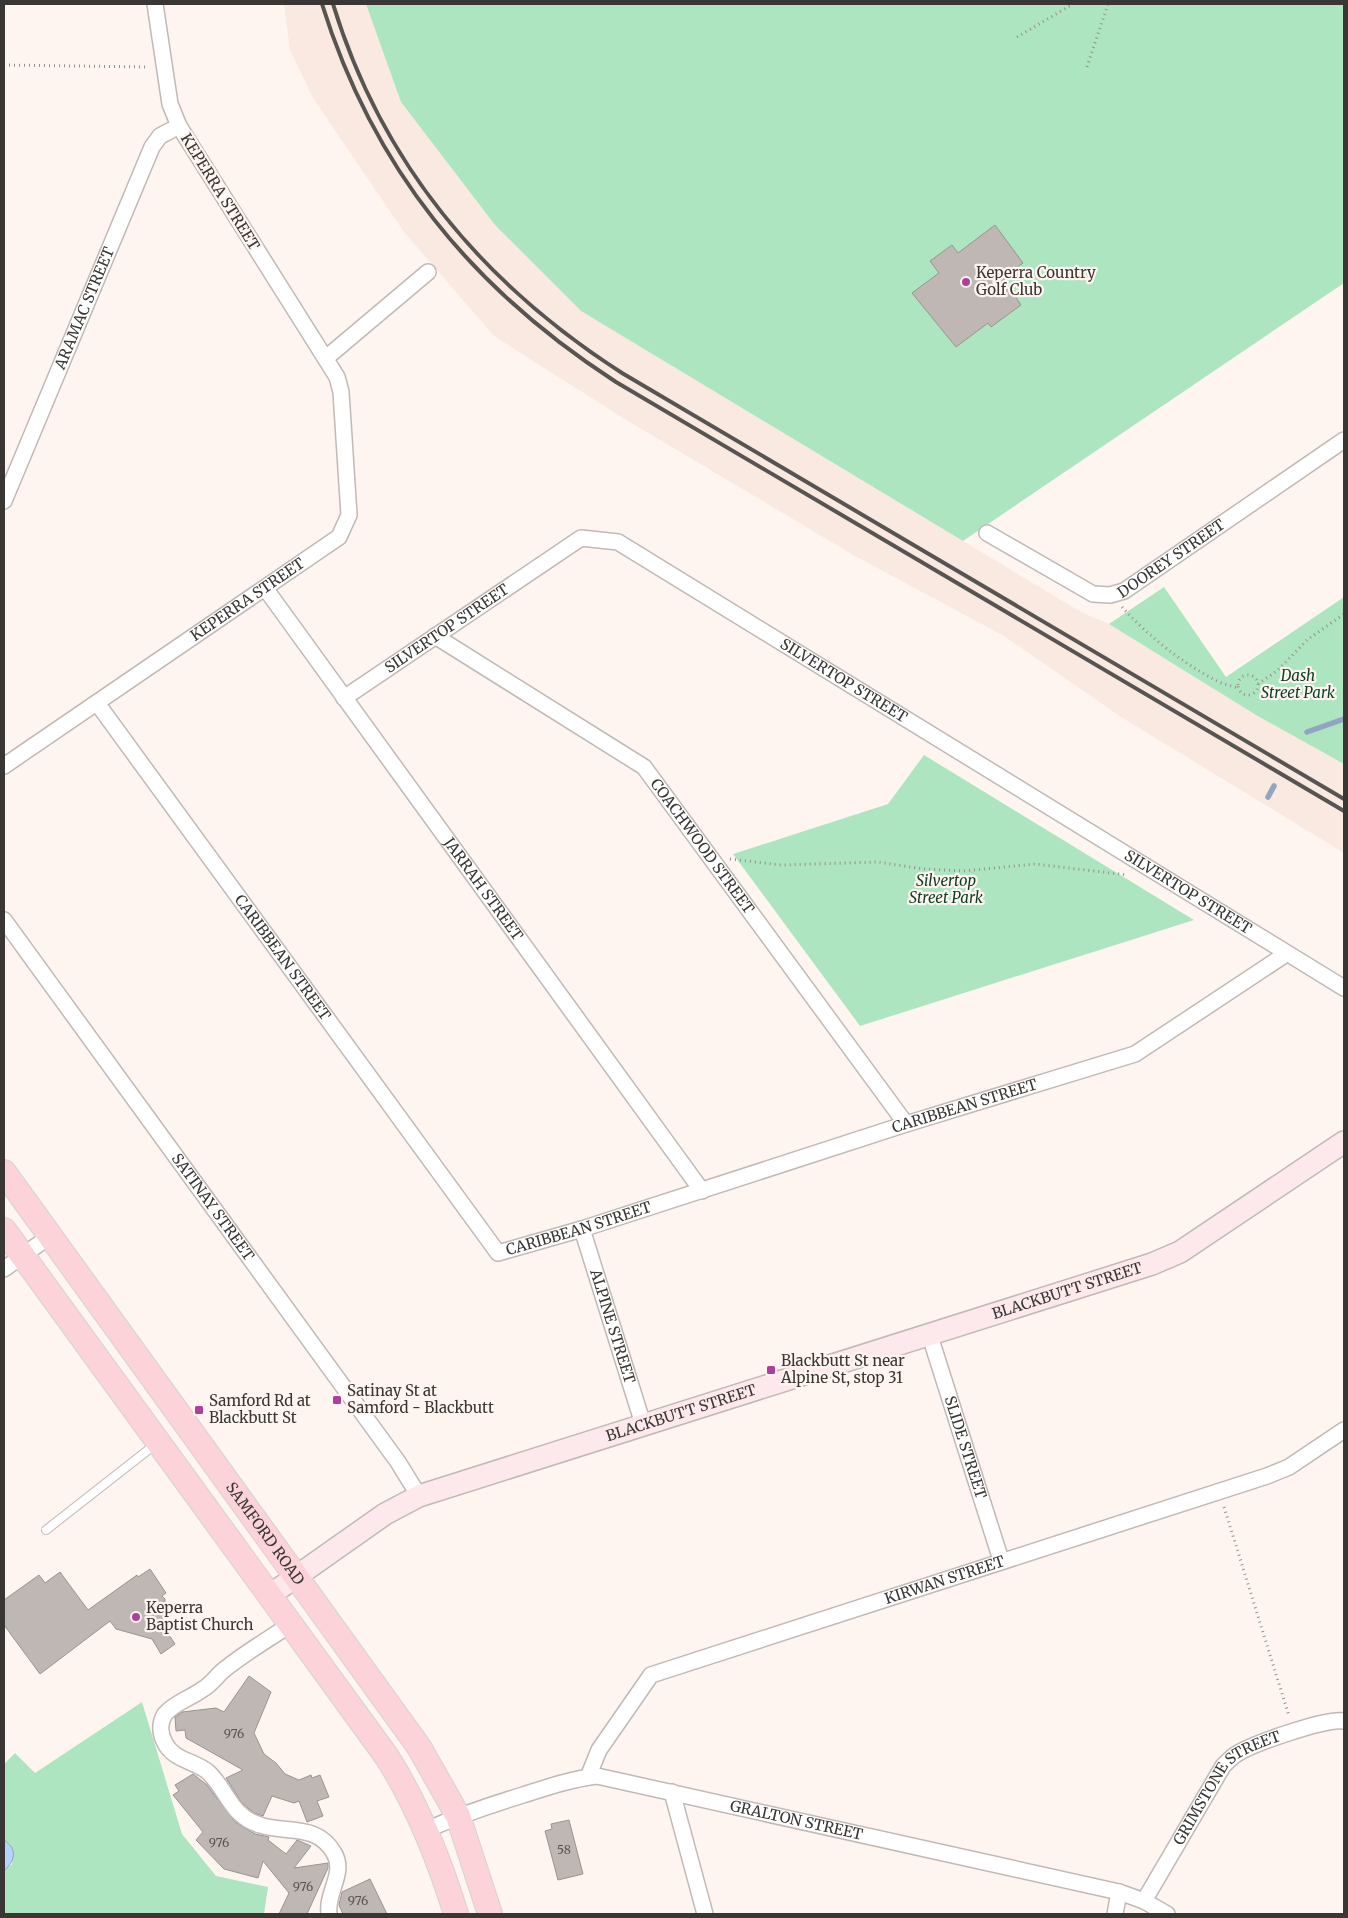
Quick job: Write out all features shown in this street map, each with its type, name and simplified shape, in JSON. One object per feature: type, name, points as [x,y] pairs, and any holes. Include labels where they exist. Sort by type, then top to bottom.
[{"type":"main road","name":"SAMFORD ROAD","points":[[4,1172],[419,1747],[458,1816],[490,1914]]},
{"type":"main road","points":[[4,1230],[13,1262],[158,1442],[392,1765],[426,1830],[456,1914]]},
{"type":"street","name":"KEPERRA STREET","points":[[4,766],[340,537],[349,515],[341,392],[337,377],[179,126],[170,104],[155,4]]},
{"type":"street","name":"ARAMAC STREET","points":[[4,501],[152,147],[160,136],[179,126]]},
{"type":"street","points":[[326,358],[428,272]]},
{"type":"street","name":"DOOREY STREET","points":[[987,533],[1093,594],[1110,595],[1124,591],[1344,440]]},
{"type":"street","name":"SILVERTOP STREET","points":[[344,698],[581,538],[618,542],[1344,988]]},
{"type":"street","name":"JARRAH STREET","points":[[264,588],[702,1192]]},
{"type":"street","name":"COACHWOOD STREET","points":[[435,636],[644,767],[715,861],[906,1124]]},
{"type":"street","name":"CARIBBEAN STREET","points":[[97,703],[498,1253],[702,1192],[906,1124],[1135,1054],[1286,954]]},
{"type":"street","name":"SATINAY STREET","points":[[4,920],[392,1454],[419,1496]]},
{"type":"street","name":"BLACKBUTT STREET","points":[[270,1595],[385,1514],[419,1496],[929,1333],[1152,1264],[1180,1252],[1344,1142]]},
{"type":"street","name":"ALPINE STREET","points":[[582,1229],[643,1424]]},
{"type":"street","points":[[13,1262],[50,1236]]},
{"type":"street","name":"SLIDE STREET","points":[[929,1333],[1001,1560]]},
{"type":"street","name":"KIRWAN STREET","points":[[588,1777],[599,1750],[651,1675],[1274,1473],[1289,1467],[1344,1430]]},
{"type":"street","points":[[291,1624],[224,1669],[203,1690],[173,1707],[165,1715],[161,1725],[161,1734],[165,1744],[172,1753],[210,1774],[228,1803],[257,1825],[302,1829],[312,1833],[330,1846],[339,1864],[338,1874],[328,1901],[329,1914]]},
{"type":"street","name":"GRIMSTONE STREET","points":[[1144,1902],[1223,1766],[1235,1755],[1272,1739],[1331,1721],[1344,1720]]},
{"type":"street","name":"GRALTON STREET","points":[[426,1830],[458,1816],[588,1777],[606,1777],[1119,1892],[1168,1914]]},
{"type":"street","points":[[672,1792],[705,1914]]},
{"type":"street","points":[[1115,1914],[1119,1892]]},
{"type":"lane","points":[[46,1530],[158,1442]]},
{"type":"path","points":[[1017,38],[1073,4]]},
{"type":"path","points":[[1087,67],[1108,4]]},
{"type":"path","points":[[4,65],[164,67]]},
{"type":"path","points":[[1110,595],[1157,641],[1202,673],[1239,689],[1243,694],[1250,695],[1256,691],[1258,684],[1278,670],[1306,640],[1344,614]]},
{"type":"path","points":[[1239,689],[1240,679],[1244,676],[1253,677],[1258,684]]},
{"type":"path","points":[[715,861],[736,858],[782,865],[878,862],[924,869],[963,871],[1035,864],[1128,876],[1130,872]]},
{"type":"path","points":[[1224,1507],[1292,1724]]},
{"type":"shaded area","points":[[284,4],[366,4],[401,102],[495,225],[581,311],[1081,612],[1109,624],[1256,715],[1344,764],[1344,853],[1121,717],[1004,636],[855,556],[623,418],[494,336],[404,232],[313,98],[290,50]]},
{"type":"green space","points":[[366,4],[1344,4],[1344,283],[963,541],[581,311],[495,225],[401,102]]},
{"type":"green space","name":"Dash Street Park","points":[[1164,587],[1226,677],[1344,597],[1344,764],[1256,715],[1109,624]]},
{"type":"green space","name":"Silvertop Street Park","points":[[924,755],[1194,920],[860,1026],[733,854],[888,804]]},
{"type":"green space","points":[[142,1702],[182,1834],[216,1876],[268,1887],[264,1914],[4,1914],[4,1871],[12,1864],[10,1844],[4,1840],[4,1764],[15,1753],[35,1773]]},
{"type":"water","points":[[4,1840],[13,1851],[13,1859],[4,1871]]},
{"type":"building","name":"Keperra Country Golf Club","points":[[995,225],[1023,263],[1003,278],[1021,305],[991,327],[988,323],[956,347],[912,293],[939,273],[930,261],[952,245],[958,253]]},
{"type":"building","points":[[150,1569],[166,1593],[162,1596],[165,1599],[165,1629],[175,1644],[161,1654],[152,1639],[116,1629],[110,1621],[40,1674],[4,1625],[4,1600],[39,1575],[45,1583],[60,1572],[88,1610],[137,1575],[138,1577]]},
{"type":"building","points":[[249,1676],[271,1692],[254,1733],[264,1754],[276,1763],[285,1774],[299,1780],[311,1775],[312,1778],[320,1775],[329,1797],[317,1801],[323,1816],[307,1822],[299,1801],[294,1803],[272,1796],[263,1816],[254,1813],[242,1803],[226,1778],[243,1770],[186,1738],[185,1730],[176,1731],[175,1717],[182,1712],[216,1708],[224,1712]]},
{"type":"building","points":[[193,1774],[207,1785],[235,1822],[255,1834],[269,1837],[268,1840],[286,1854],[297,1840],[311,1846],[294,1868],[328,1863],[328,1868],[307,1914],[279,1914],[289,1893],[263,1861],[258,1878],[224,1869],[196,1840],[203,1832],[173,1795],[179,1791],[175,1785]]},
{"type":"building","points":[[569,1820],[583,1874],[558,1880],[545,1831],[552,1829],[551,1824]]},
{"type":"building","points":[[370,1879],[387,1914],[343,1914],[339,1905],[342,1892]]},
{"type":"waterway","points":[[1307,732],[1344,719]]},
{"type":"waterway","points":[[1268,797],[1274,786]]},
{"type":"railway","points":[[322,4],[343,64],[369,119],[399,171],[434,220],[473,265],[516,307],[564,346],[616,382],[1344,811]]},
{"type":"railway","points":[[333,4],[354,62],[379,116],[409,167],[443,215],[482,259],[525,300],[571,338],[622,373],[1344,799]]},
{"type":"place","name":"Keperra Country Golf Club","points":[[966,282]]},
{"type":"place","name":"Blackbutt St near Alpine St, stop 31","points":[[771,1370]]},
{"type":"place","name":"Satinay St at Samford - Blackbutt","points":[[337,1400]]},
{"type":"place","name":"Samford Rd at Blackbutt St","points":[[199,1410]]},
{"type":"place","name":"Keperra Baptist Church","points":[[136,1617]]}]
